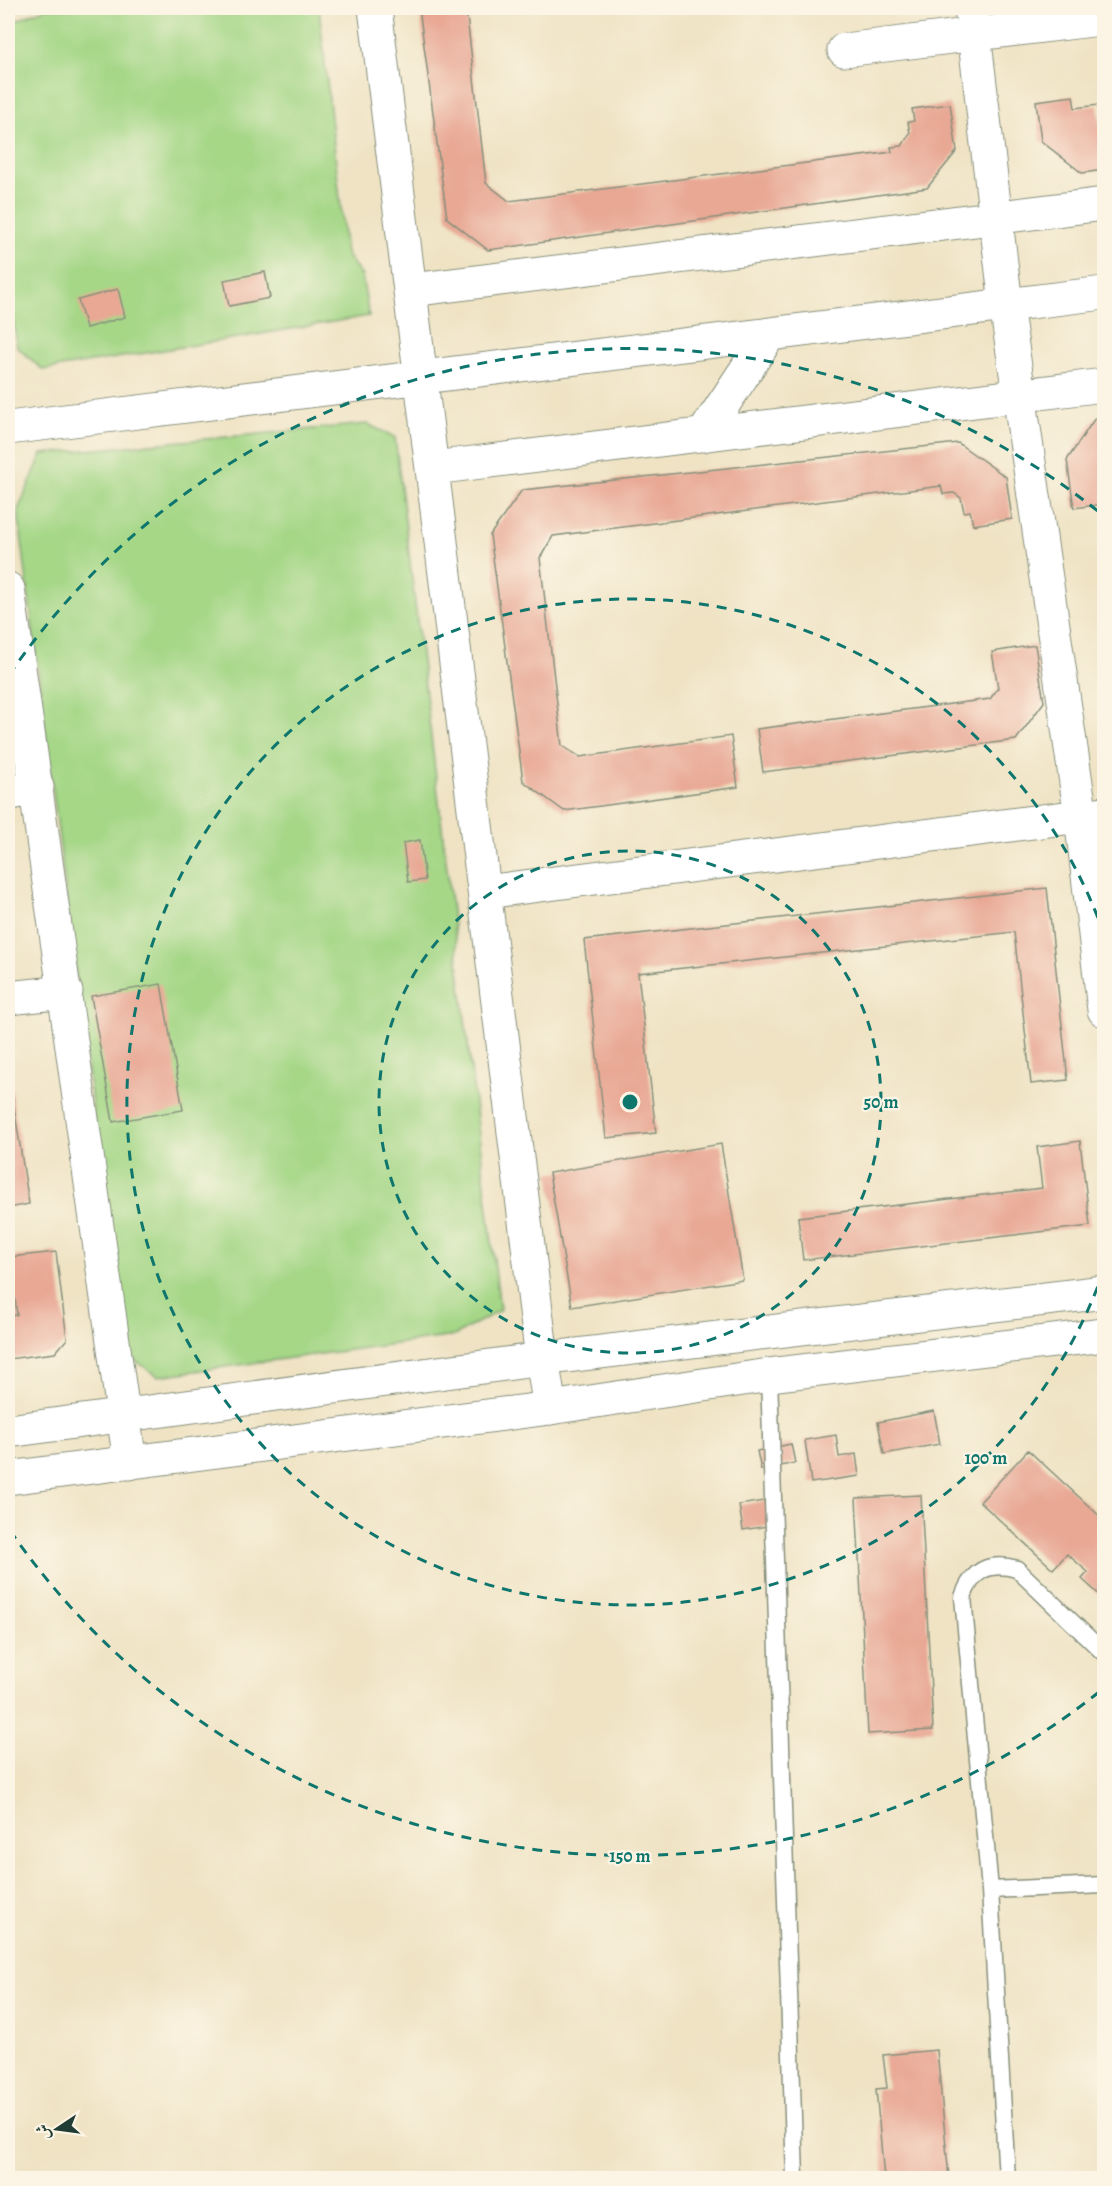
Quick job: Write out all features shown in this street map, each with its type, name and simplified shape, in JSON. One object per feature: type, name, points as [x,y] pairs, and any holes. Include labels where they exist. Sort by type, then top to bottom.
[{"type":"street","points":[[375,8],[542,1359],[550,1408]]},
{"type":"street","points":[[844,50],[972,21],[1092,20]]},
{"type":"street","points":[[972,21],[1006,306],[1093,815],[1104,1010]]},
{"type":"street","points":[[411,290],[1104,204]]},
{"type":"street","points":[[8,428],[1104,293]]},
{"type":"street","points":[[703,435],[769,335]]},
{"type":"street","points":[[433,468],[1104,385]]},
{"type":"street","points":[[8,589],[22,791],[66,993],[130,1463]]},
{"type":"street","points":[[485,892],[1093,815]]},
{"type":"street","points":[[8,998],[66,993]]},
{"type":"street","points":[[8,1431],[542,1359],[1104,1292]]},
{"type":"street","points":[[8,1478],[550,1408],[769,1375],[1104,1335]]},
{"type":"lane","points":[[769,1375],[795,2178]]},
{"type":"lane","points":[[1007,2178],[990,1890],[963,1597],[967,1584],[976,1573],[989,1567],[1003,1565],[1017,1569],[1104,1653]]},
{"type":"lane","points":[[990,1890],[1104,1885]]},
{"type":"green space","points":[[46,8],[319,8],[346,254],[362,276],[369,316],[43,370],[17,347],[8,276],[8,24]]},
{"type":"green space","points":[[367,424],[395,437],[500,1310],[454,1336],[158,1376],[123,1353],[18,510],[42,454]]},
{"type":"building","points":[[419,8],[466,8],[486,183],[509,201],[892,152],[891,147],[902,146],[910,133],[908,122],[914,121],[912,109],[950,104],[957,151],[927,188],[488,250],[447,218]]},
{"type":"building","points":[[1073,96],[1075,108],[1098,105],[1101,131],[1104,130],[1104,170],[1082,173],[1041,141],[1036,101]]},
{"type":"building","points":[[265,272],[270,298],[229,306],[224,280]]},
{"type":"building","points":[[118,289],[125,317],[86,328],[78,300]]},
{"type":"building","points":[[1104,417],[1104,504],[1074,508],[1067,460],[1095,418]]},
{"type":"building","points":[[958,443],[1006,477],[1012,519],[973,525],[970,511],[964,512],[961,498],[954,493],[943,494],[941,486],[553,536],[540,558],[562,746],[580,757],[731,736],[738,787],[564,811],[523,781],[490,535],[522,490]]},
{"type":"building","points":[[1035,645],[1044,702],[1016,740],[763,772],[757,729],[990,699],[998,688],[992,652]]},
{"type":"building","points":[[420,840],[425,880],[408,882],[403,843]]},
{"type":"building","points":[[1047,888],[1068,1080],[1031,1084],[1014,932],[638,973],[656,1133],[606,1138],[584,940]]},
{"type":"building","points":[[161,984],[183,1110],[113,1122],[91,996]]},
{"type":"building","points":[[8,1068],[29,1204],[8,1208]]},
{"type":"building","points":[[1080,1141],[1090,1226],[803,1260],[798,1217],[1042,1188],[1037,1147]]},
{"type":"building","points":[[721,1144],[743,1280],[572,1307],[549,1173]]},
{"type":"building","points":[[56,1252],[67,1339],[55,1353],[8,1359],[8,1316],[17,1315],[10,1257]]},
{"type":"building","points":[[934,1411],[940,1444],[884,1454],[878,1422]]},
{"type":"building","points":[[836,1435],[839,1457],[856,1454],[859,1476],[811,1483],[805,1440]]},
{"type":"building","points":[[791,1444],[795,1463],[761,1470],[757,1451]]},
{"type":"building","points":[[1028,1450],[1104,1520],[1104,1599],[1082,1579],[1088,1572],[1067,1554],[1053,1569],[980,1502]]},
{"type":"building","points":[[921,1495],[933,1730],[868,1734],[856,1498]]},
{"type":"building","points":[[769,1500],[774,1525],[743,1530],[739,1505]]},
{"type":"building","points":[[937,2050],[949,2178],[884,2178],[876,2089],[887,2088],[883,2055]]}]
